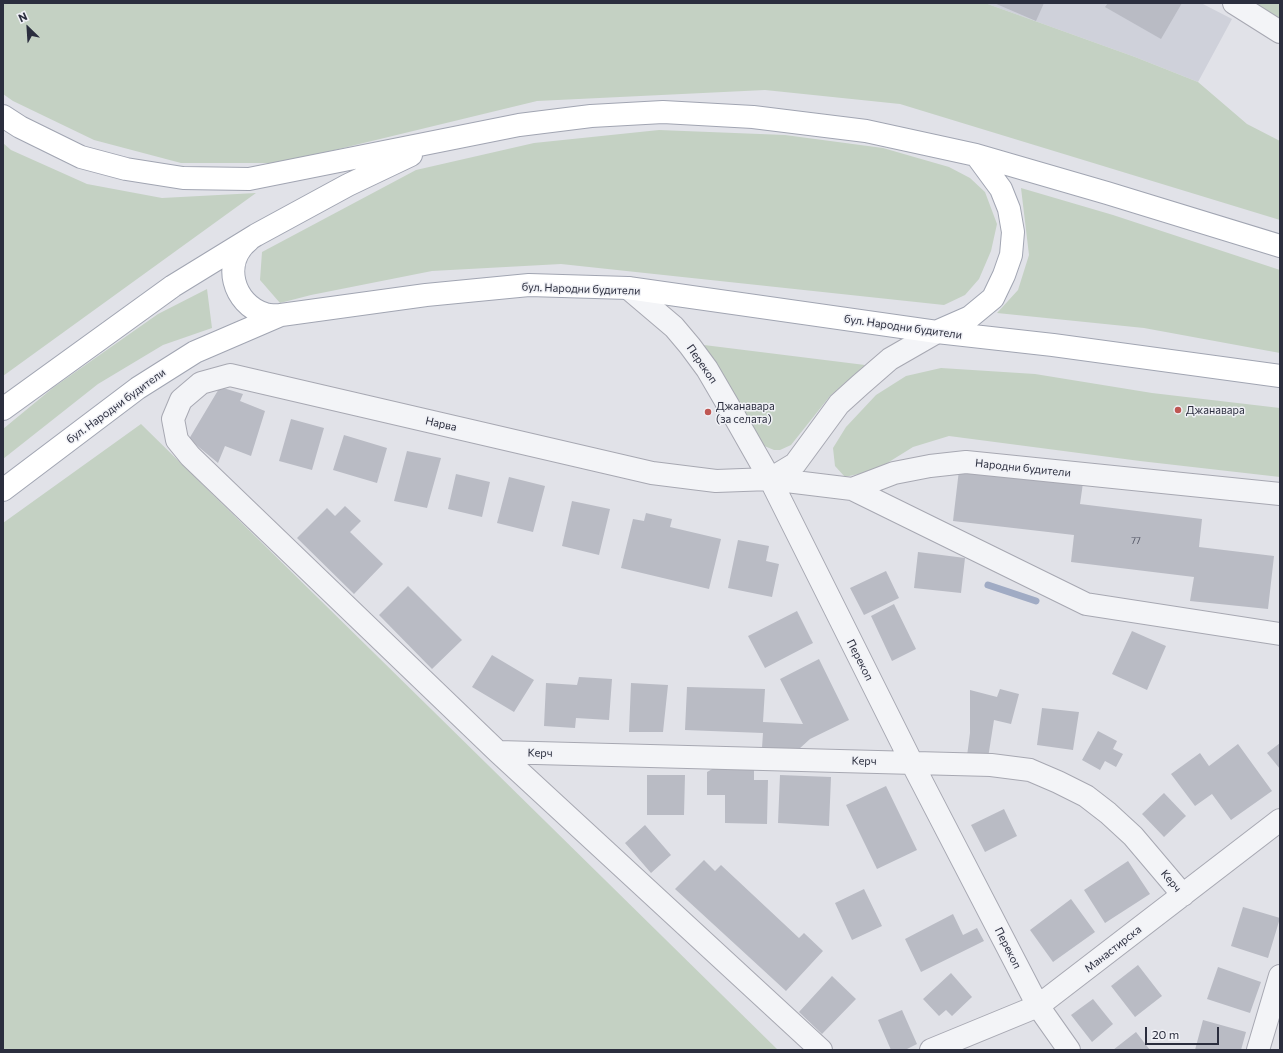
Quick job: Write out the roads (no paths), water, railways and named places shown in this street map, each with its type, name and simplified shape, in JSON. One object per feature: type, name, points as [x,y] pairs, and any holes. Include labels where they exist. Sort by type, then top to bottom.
[{"type":"main road","points":[[3,116],[20,127],[81,157],[126,169],[183,178],[249,179],[519,125],[591,116],[663,112],[753,118],[866,131],[976,155],[1280,246]]},
{"type":"main road","points":[[3,409],[172,286],[256,235],[348,185],[441,140]]},
{"type":"main road","points":[[937,332],[970,317],[992,298],[1004,275],[1011,255],[1013,232],[1009,209],[1001,188],[976,155]]},
{"type":"main road","points":[[256,235],[245,244],[237,255],[234,267],[236,287],[245,303],[253,309],[266,315],[281,315]]},
{"type":"main road","name":"бул. Народни будители","points":[[3,490],[138,388],[195,352],[281,315],[426,295],[529,285],[628,288],[937,332],[1053,345],[1280,376]]},
{"type":"street","points":[[1238,4],[1280,32]]},
{"type":"street","name":"Перекоп","points":[[628,288],[674,327],[707,369],[770,479],[912,763],[1038,1006],[1069,1050]]},
{"type":"street","points":[[770,479],[795,464],[839,404],[866,380],[890,359],[937,332]]},
{"type":"street","name":"Нарва","points":[[770,479],[716,481],[652,473],[230,375],[201,383],[181,400],[173,420],[177,440],[190,456],[498,752],[821,1050]]},
{"type":"street","name":"Народни будители","points":[[770,479],[852,489],[894,473],[930,466],[966,462],[1280,494]]},
{"type":"street","points":[[852,489],[1086,604],[1280,634]]},
{"type":"street","name":"Керч","points":[[498,752],[991,765],[1030,770],[1086,796],[1108,813],[1133,836],[1183,895]]},
{"type":"street","name":"Манастирска","points":[[930,1050],[1038,1006],[1280,820]]},
{"type":"street","points":[[1258,1050],[1280,976]]},
{"type":"waterway","points":[[988,585],[1036,601]]},
{"type":"place","name":"Джанавара","points":[[1178,410]]},
{"type":"place","name":"Джанавара (за селата)","points":[[708,412]]}]
